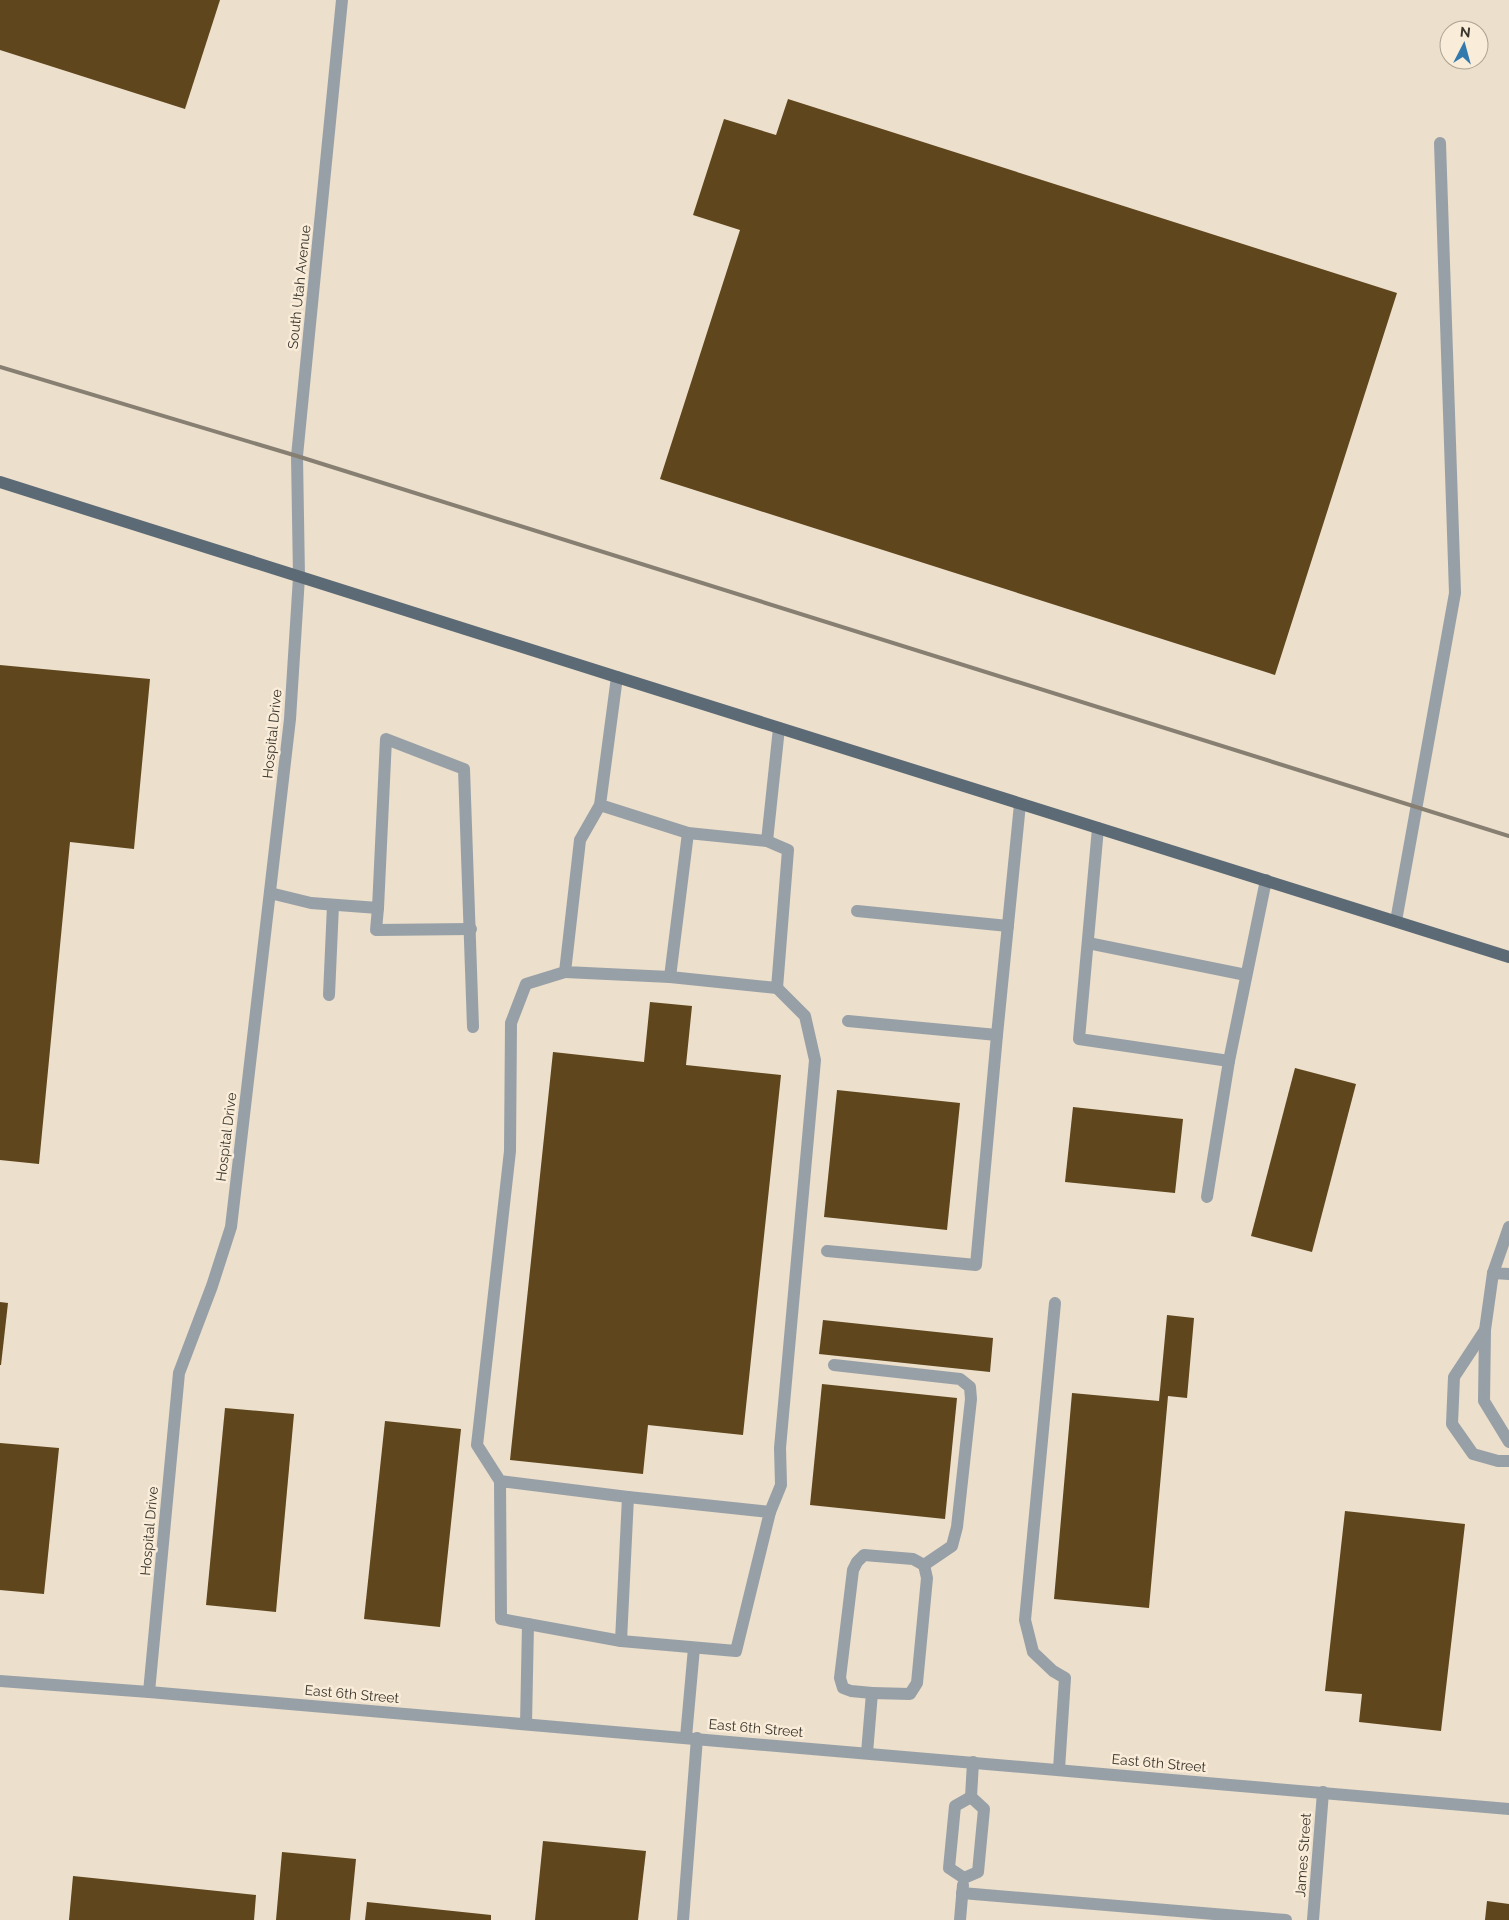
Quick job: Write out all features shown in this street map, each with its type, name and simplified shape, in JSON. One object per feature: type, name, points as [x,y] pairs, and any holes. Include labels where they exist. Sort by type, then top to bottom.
[{"type":"main road","points":[[0,482],[1509,957]]},
{"type":"street","name":"South Utah Avenue","points":[[299,577],[297,456],[342,0]]},
{"type":"street","points":[[1396,921],[1455,593],[1440,143]]},
{"type":"street","name":"Hospital Drive","points":[[149,1692],[179,1373],[212,1286],[231,1226],[290,720],[299,577]]},
{"type":"street","points":[[565,972],[580,840],[600,805],[617,677]]},
{"type":"street","points":[[767,841],[779,728]]},
{"type":"street","points":[[471,929],[376,930],[386,739],[464,769],[471,929],[473,1027]]},
{"type":"street","points":[[828,1251],[976,1265],[996,1035],[1020,804]]},
{"type":"street","points":[[600,805],[688,833],[767,841],[788,850],[777,988]]},
{"type":"street","points":[[1098,828],[1079,1039],[1229,1061]]},
{"type":"street","points":[[670,977],[688,833]]},
{"type":"street","points":[[1207,1197],[1229,1061],[1266,880]]},
{"type":"street","points":[[270,892],[311,903],[378,908]]},
{"type":"street","points":[[328,995],[333,905]]},
{"type":"street","points":[[857,911],[1008,926]]},
{"type":"street","points":[[1088,944],[1246,975]]},
{"type":"street","points":[[565,972],[670,977],[777,988],[805,1016],[815,1060],[780,1448],[781,1485],[770,1512],[736,1651],[621,1640],[501,1619],[500,1481],[477,1445],[510,1151],[511,1023],[526,984],[565,972]]},
{"type":"street","points":[[848,1021],[996,1035]]},
{"type":"street","points":[[1509,1227],[1493,1273],[1485,1330],[1484,1401],[1509,1442]]},
{"type":"street","points":[[1493,1273],[1509,1274]]},
{"type":"street","points":[[1055,1303],[1025,1620],[1033,1652],[1053,1671],[1065,1678],[1059,1769]]},
{"type":"street","points":[[1485,1330],[1454,1377],[1452,1424],[1473,1454],[1498,1461],[1509,1461]]},
{"type":"street","points":[[834,1365],[960,1379],[970,1387],[971,1399],[957,1527],[952,1546],[924,1565]]},
{"type":"street","points":[[500,1481],[770,1512]]},
{"type":"street","points":[[621,1640],[628,1497]]},
{"type":"street","points":[[864,1554],[913,1559],[924,1565],[927,1578],[917,1683],[910,1694],[872,1693],[851,1691],[843,1688],[840,1678],[852,1570],[864,1554]]},
{"type":"street","points":[[526,1724],[528,1624]]},
{"type":"street","points":[[683,1920],[692,1738],[694,1648]]},
{"type":"street","name":"East 6th Street","points":[[0,1681],[1059,1769],[1509,1809]]},
{"type":"street","points":[[867,1753],[872,1693]]},
{"type":"street","points":[[971,1797],[973,1762]]},
{"type":"street","name":"James Street","points":[[1313,1920],[1323,1792]]},
{"type":"street","points":[[964,1878],[949,1868],[955,1806],[971,1797]]},
{"type":"street","points":[[964,1878],[978,1872],[984,1809],[971,1797]]},
{"type":"street","points":[[960,1920],[964,1878]]},
{"type":"street","points":[[962,1893],[1286,1920]]},
{"type":"building","points":[[0,0],[220,0],[185,109],[0,50]]},
{"type":"building","points":[[788,99],[1397,293],[1275,675],[660,479],[740,230],[693,215],[724,119],[776,135]]},
{"type":"building","points":[[0,665],[150,679],[134,849],[70,842],[39,1164],[0,1160]]},
{"type":"building","points":[[650,1002],[692,1006],[686,1065],[781,1075],[743,1435],[648,1425],[643,1474],[510,1460],[553,1052],[644,1062]]},
{"type":"building","points":[[1295,1068],[1356,1084],[1312,1252],[1251,1236]]},
{"type":"building","points":[[837,1090],[960,1103],[947,1230],[824,1217]]},
{"type":"building","points":[[1073,1107],[1183,1119],[1175,1193],[1065,1182]]},
{"type":"building","points":[[0,1302],[8,1303],[1,1365],[0,1365]]},
{"type":"building","points":[[1167,1315],[1194,1318],[1187,1398],[1168,1396],[1149,1608],[1054,1599],[1072,1393],[1159,1401]]},
{"type":"building","points":[[823,1320],[993,1338],[990,1372],[819,1354]]},
{"type":"building","points":[[822,1384],[957,1398],[945,1519],[810,1505]]},
{"type":"building","points":[[225,1408],[294,1414],[276,1612],[206,1605]]},
{"type":"building","points":[[385,1421],[461,1429],[440,1627],[364,1619]]},
{"type":"building","points":[[0,1443],[59,1448],[44,1594],[0,1590]]},
{"type":"building","points":[[1345,1511],[1465,1524],[1441,1731],[1359,1722],[1362,1694],[1325,1691]]},
{"type":"building","points":[[543,1841],[646,1851],[638,1920],[535,1920]]},
{"type":"building","points":[[282,1852],[356,1859],[350,1920],[276,1920]]},
{"type":"building","points":[[73,1876],[256,1895],[254,1920],[69,1920]]},
{"type":"building","points":[[1487,1901],[1509,1904],[1509,1920],[1485,1920]]},
{"type":"building","points":[[367,1902],[491,1915],[491,1920],[365,1920]]},
{"type":"railway","points":[[0,367],[297,456],[1509,836]]}]
